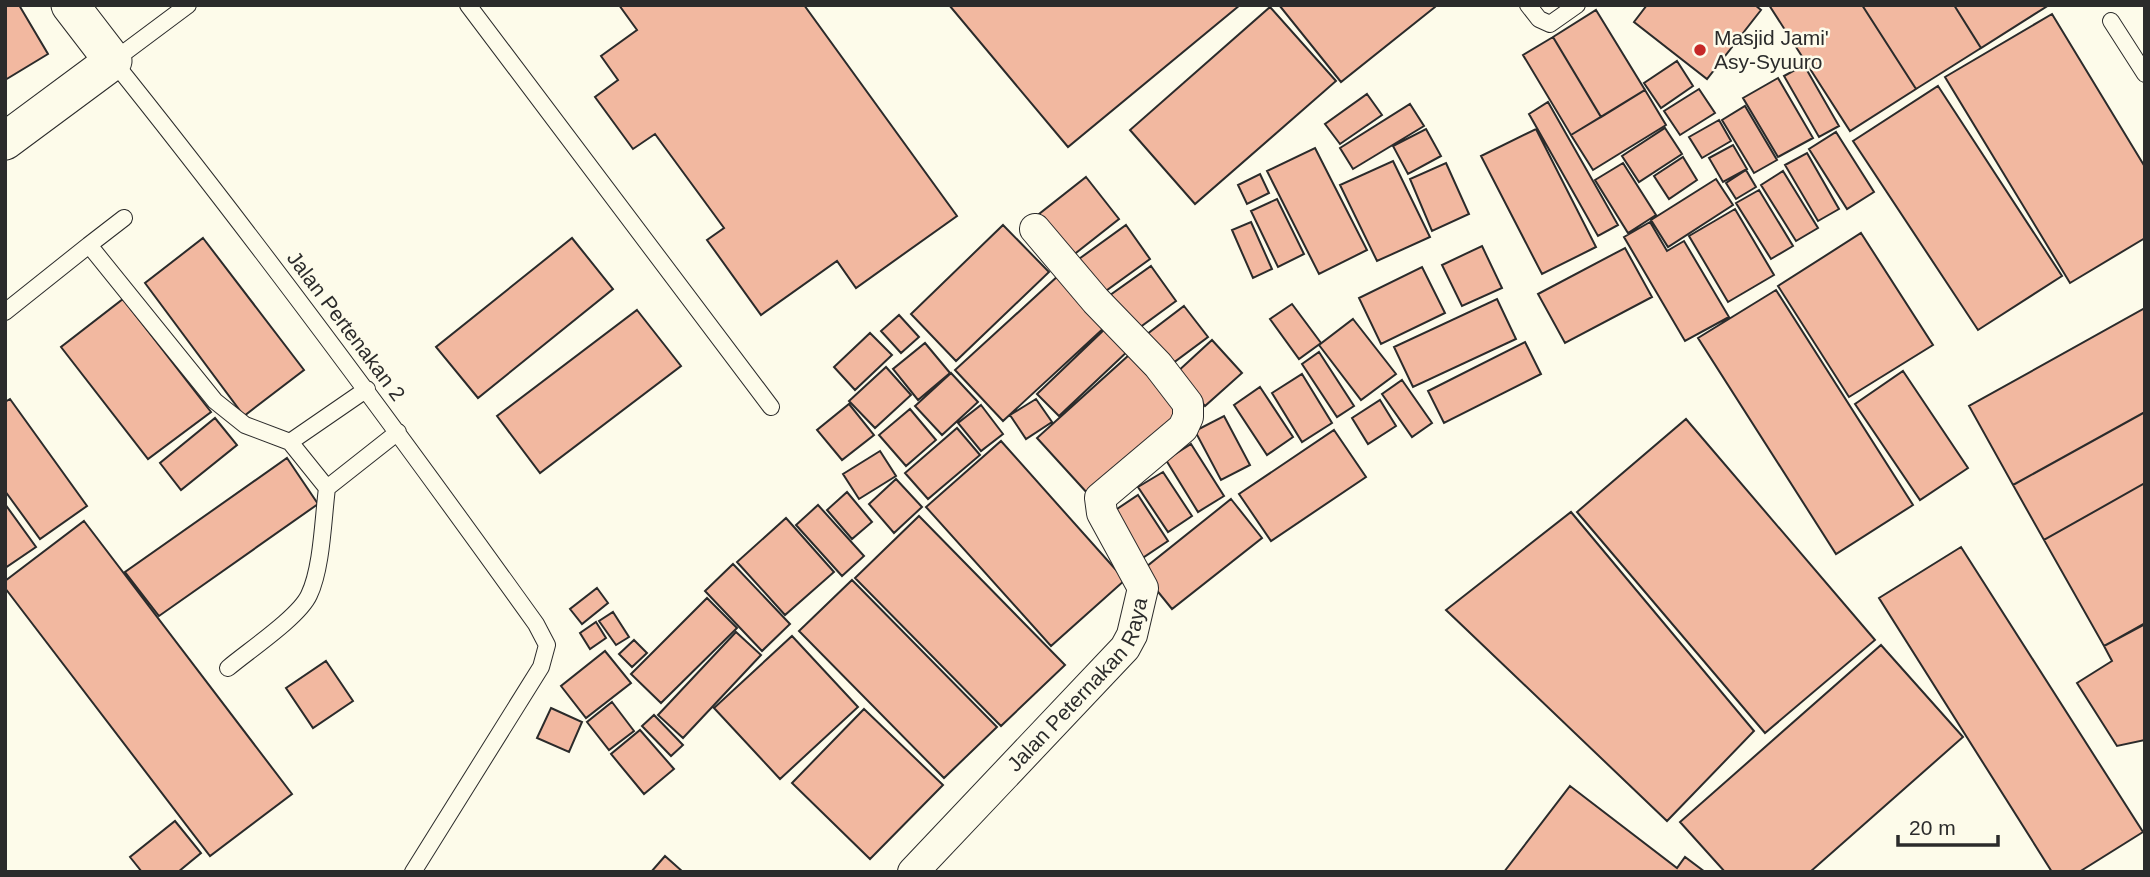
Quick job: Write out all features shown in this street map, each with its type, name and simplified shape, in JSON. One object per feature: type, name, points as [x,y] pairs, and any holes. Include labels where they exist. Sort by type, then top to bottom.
[{"type":"street","points":[[5,141],[113,61],[70,5]]},
{"type":"street","name":"Jalan Peternakan Raya","points":[[913,872],[1125,648],[1132,635],[1143,588],[1102,513],[1100,498],[1183,428],[1188,417],[1188,404],[1158,365],[1096,300],[1035,229]]},
{"type":"lane","points":[[113,61],[188,5]]},
{"type":"lane","points":[[468,5],[771,407]]},
{"type":"lane","points":[[1528,5],[1539,19],[1550,24],[1577,5]]},
{"type":"lane","points":[[2111,20],[2145,74]]},
{"type":"lane","name":"Jalan Pertenakan 2","points":[[113,61],[229,206],[367,389],[536,624],[547,645],[541,667],[413,872]]},
{"type":"lane","points":[[5,312],[124,218]]},
{"type":"lane","points":[[89,245],[215,401],[245,425],[290,442],[327,488]]},
{"type":"lane","points":[[290,442],[367,389]]},
{"type":"lane","points":[[228,668],[295,613],[309,598],[315,578],[327,488],[398,432]]},
{"type":"building","points":[[5,5],[19,5],[48,54],[5,80]]},
{"type":"building","points":[[619,5],[804,5],[957,216],[856,288],[837,261],[761,315],[707,240],[724,228],[655,134],[633,149],[595,97],[618,80],[601,56],[637,30]]},
{"type":"building","points":[[949,5],[1240,5],[1068,147]]},
{"type":"building","points":[[1279,5],[1434,5],[1435,7],[1341,82]]},
{"type":"building","name":"Masjid Jami' Asy-Syuuro","points":[[1647,5],[1755,5],[1761,10],[1707,79],[1634,22]]},
{"type":"building","points":[[1769,5],[1862,5],[1916,89],[1850,131]]},
{"type":"building","points":[[1862,5],[1954,5],[1981,48],[1916,89]]},
{"type":"building","points":[[1954,5],[2049,5],[1981,48]]},
{"type":"building","points":[[1270,7],[1336,81],[1195,204],[1130,130]]},
{"type":"building","points":[[1596,10],[1645,90],[1601,117],[1553,37]]},
{"type":"building","points":[[2052,14],[2145,167],[2145,238],[2070,283],[1945,77]]},
{"type":"building","points":[[1553,37],[1601,117],[1571,135],[1523,55]]},
{"type":"building","points":[[1677,61],[1693,86],[1661,108],[1644,83]]},
{"type":"building","points":[[1804,65],[1839,126],[1819,137],[1784,76]]},
{"type":"building","points":[[1778,78],[1813,138],[1778,157],[1743,98]]},
{"type":"building","points":[[1938,86],[2062,276],[1978,330],[1853,141]]},
{"type":"building","points":[[1699,89],[1715,113],[1680,135],[1664,111]]},
{"type":"building","points":[[1645,90],[1666,125],[1593,170],[1571,135]]},
{"type":"building","points":[[1367,94],[1382,115],[1340,144],[1325,124]]},
{"type":"building","points":[[1548,102],[1618,225],[1598,236],[1529,114]]},
{"type":"building","points":[[1410,104],[1424,126],[1353,169],[1340,148]]},
{"type":"building","points":[[1745,106],[1777,160],[1754,173],[1722,120]]},
{"type":"building","points":[[1719,120],[1731,141],[1702,158],[1689,137]]},
{"type":"building","points":[[1665,128],[1682,154],[1639,182],[1622,156]]},
{"type":"building","points":[[1426,129],[1441,156],[1408,174],[1393,146]]},
{"type":"building","points":[[1536,129],[1596,247],[1542,274],[1481,156]]},
{"type":"building","points":[[1836,132],[1874,192],[1847,209],[1809,149]]},
{"type":"building","points":[[1733,145],[1747,169],[1723,182],[1709,158]]},
{"type":"building","points":[[1315,148],[1367,250],[1319,274],[1267,171]]},
{"type":"building","points":[[1807,153],[1839,209],[1818,221],[1785,165]]},
{"type":"building","points":[[1683,157],[1697,180],[1669,199],[1654,176]]},
{"type":"building","points":[[1393,161],[1430,237],[1377,261],[1340,185]]},
{"type":"building","points":[[1446,163],[1469,214],[1432,231],[1410,179]]},
{"type":"building","points":[[1623,163],[1656,215],[1628,233],[1595,180]]},
{"type":"building","points":[[1746,170],[1756,187],[1736,199],[1726,183]]},
{"type":"building","points":[[1783,171],[1818,228],[1796,241],[1761,185]]},
{"type":"building","points":[[1260,174],[1269,193],[1247,204],[1238,185]]},
{"type":"building","points":[[1086,177],[1119,219],[1067,260],[1034,218]]},
{"type":"building","points":[[1716,179],[1733,205],[1668,247],[1651,220]]},
{"type":"building","points":[[1759,190],[1793,246],[1771,259],[1736,203]]},
{"type":"building","points":[[1277,199],[1304,254],[1278,267],[1251,211]]},
{"type":"building","points":[[1735,209],[1774,275],[1728,302],[1689,236]]},
{"type":"building","points":[[1251,222],[1272,269],[1253,278],[1232,230]]},
{"type":"building","points":[[1650,222],[1667,251],[1684,241],[1729,317],[1685,341],[1624,237]]},
{"type":"building","points":[[1003,225],[1049,272],[956,361],[911,314]]},
{"type":"building","points":[[1126,225],[1150,259],[1096,298],[1072,264]]},
{"type":"building","points":[[1861,233],[1933,345],[1849,397],[1778,286]]},
{"type":"building","points":[[203,238],[304,370],[244,416],[145,283]]},
{"type":"building","points":[[572,238],[613,289],[478,398],[436,347]]},
{"type":"building","points":[[1482,246],[1502,288],[1462,306],[1442,265]]},
{"type":"building","points":[[1625,248],[1652,297],[1565,343],[1538,294]]},
{"type":"building","points":[[1151,266],[1176,301],[1132,333],[1106,298]]},
{"type":"building","points":[[1422,267],[1445,313],[1381,344],[1359,298]]},
{"type":"building","points":[[1059,275],[1106,326],[1003,421],[955,370]]},
{"type":"building","points":[[1776,290],[1913,505],[1836,554],[1698,338]]},
{"type":"building","points":[[123,299],[211,412],[148,459],[61,347]]},
{"type":"building","points":[[1497,299],[1516,339],[1413,387],[1394,347]]},
{"type":"building","points":[[1292,304],[1321,343],[1299,359],[1270,319]]},
{"type":"building","points":[[1184,306],[1208,337],[1165,369],[1142,338]]},
{"type":"building","points":[[2145,308],[2145,412],[2013,485],[1969,406]]},
{"type":"building","points":[[637,310],[681,366],[540,473],[497,416]]},
{"type":"building","points":[[899,315],[919,337],[901,353],[881,331]]},
{"type":"building","points":[[1353,319],[1396,374],[1361,400],[1319,345]]},
{"type":"building","points":[[1108,326],[1130,349],[1059,416],[1037,394]]},
{"type":"building","points":[[870,333],[892,355],[855,390],[834,367]]},
{"type":"building","points":[[1212,340],[1242,373],[1205,406],[1176,373]]},
{"type":"building","points":[[1525,342],[1541,374],[1444,423],[1428,391]]},
{"type":"building","points":[[925,343],[950,373],[918,400],[893,369]]},
{"type":"building","points":[[1319,352],[1354,406],[1337,417],[1302,364]]},
{"type":"building","points":[[1129,355],[1181,412],[1089,495],[1037,438]]},
{"type":"building","points":[[886,367],[911,395],[875,428],[849,401]]},
{"type":"building","points":[[1903,371],[1968,468],[1920,500],[1855,404]]},
{"type":"building","points":[[951,373],[978,402],[942,435],[915,406]]},
{"type":"building","points":[[1302,374],[1332,423],[1302,442],[1272,393]]},
{"type":"building","points":[[1402,380],[1432,423],[1412,437],[1382,394]]},
{"type":"building","points":[[1260,387],[1293,437],[1267,455],[1234,405]]},
{"type":"building","points":[[10,399],[87,506],[40,539],[5,491],[5,402]]},
{"type":"building","points":[[1036,399],[1052,422],[1026,439],[1010,415]]},
{"type":"building","points":[[1380,400],[1396,426],[1368,444],[1352,418]]},
{"type":"building","points":[[849,404],[874,435],[842,460],[817,430]]},
{"type":"building","points":[[981,405],[1003,434],[981,451],[958,423]]},
{"type":"building","points":[[910,409],[936,440],[906,466],[879,435]]},
{"type":"building","points":[[2145,412],[2145,483],[2044,540],[2013,485]]},
{"type":"building","points":[[1224,416],[1250,465],[1221,480],[1195,431]]},
{"type":"building","points":[[215,418],[237,445],[181,490],[160,463]]},
{"type":"building","points":[[1686,419],[1875,640],[1765,733],[1577,512]]},
{"type":"building","points":[[957,428],[980,455],[928,499],[905,473]]},
{"type":"building","points":[[1334,430],[1366,477],[1271,541],[1239,494]]},
{"type":"building","points":[[1001,441],[1125,580],[1051,646],[926,507]]},
{"type":"building","points":[[1191,444],[1224,496],[1198,512],[1166,460]]},
{"type":"building","points":[[880,451],[896,476],[859,499],[843,474]]},
{"type":"building","points":[[287,458],[318,504],[159,616],[125,572]]},
{"type":"building","points":[[1163,472],[1192,516],[1168,532],[1138,487]]},
{"type":"building","points":[[896,479],[922,507],[894,533],[869,504]]},
{"type":"building","points":[[2145,483],[2145,623],[2104,646],[2044,540]]},
{"type":"building","points":[[847,492],[872,522],[852,539],[827,510]]},
{"type":"building","points":[[1138,495],[1168,541],[1138,561],[1108,515]]},
{"type":"building","points":[[1231,499],[1262,538],[1172,609],[1141,571]]},
{"type":"building","points":[[5,504],[36,547],[5,568]]},
{"type":"building","points":[[818,505],[864,556],[842,576],[796,525]]},
{"type":"building","points":[[1571,512],[1754,731],[1667,821],[1446,610]]},
{"type":"building","points":[[919,516],[1065,665],[1001,726],[855,578]]},
{"type":"building","points":[[786,518],[834,572],[785,615],[737,562]]},
{"type":"building","points":[[84,521],[292,794],[210,856],[5,588],[5,581]]},
{"type":"building","points":[[1961,547],[2143,832],[2079,872],[2052,872],[1879,598]]},
{"type":"building","points":[[733,564],[790,624],[762,651],[705,591]]},
{"type":"building","points":[[852,580],[997,727],[944,778],[799,631]]},
{"type":"building","points":[[597,588],[608,603],[582,624],[570,609]]},
{"type":"building","points":[[707,598],[737,628],[661,703],[631,674]]},
{"type":"building","points":[[613,612],[629,637],[616,645],[599,621]]},
{"type":"building","points":[[596,622],[606,638],[590,649],[580,633]]},
{"type":"building","points":[[2145,624],[2145,740],[2117,746],[2077,683],[2112,661],[2104,646]]},
{"type":"building","points":[[736,632],[761,655],[683,738],[658,715]]},
{"type":"building","points":[[792,636],[858,707],[780,779],[714,708]]},
{"type":"building","points":[[634,640],[647,653],[632,667],[619,654]]},
{"type":"building","points":[[1881,645],[1963,737],[1810,872],[1725,872],[1680,822]]},
{"type":"building","points":[[605,651],[631,683],[586,718],[561,686]]},
{"type":"building","points":[[326,661],[353,701],[313,728],[286,688]]},
{"type":"building","points":[[612,702],[634,731],[609,750],[587,722]]},
{"type":"building","points":[[551,708],[582,722],[569,752],[537,738]]},
{"type":"building","points":[[864,709],[943,785],[870,859],[792,783]]},
{"type":"building","points":[[654,715],[683,745],[671,756],[642,726]]},
{"type":"building","points":[[640,730],[674,769],[644,794],[611,754]]},
{"type":"building","points":[[1570,786],[1677,868],[1685,857],[1705,872],[1504,872]]},
{"type":"building","points":[[175,821],[201,853],[178,872],[142,872],[130,857]]},
{"type":"building","points":[[665,856],[683,872],[651,872]]},
{"type":"place","name":"Masjid Jami' Asy-Syuuro","points":[[1700,50]]}]
